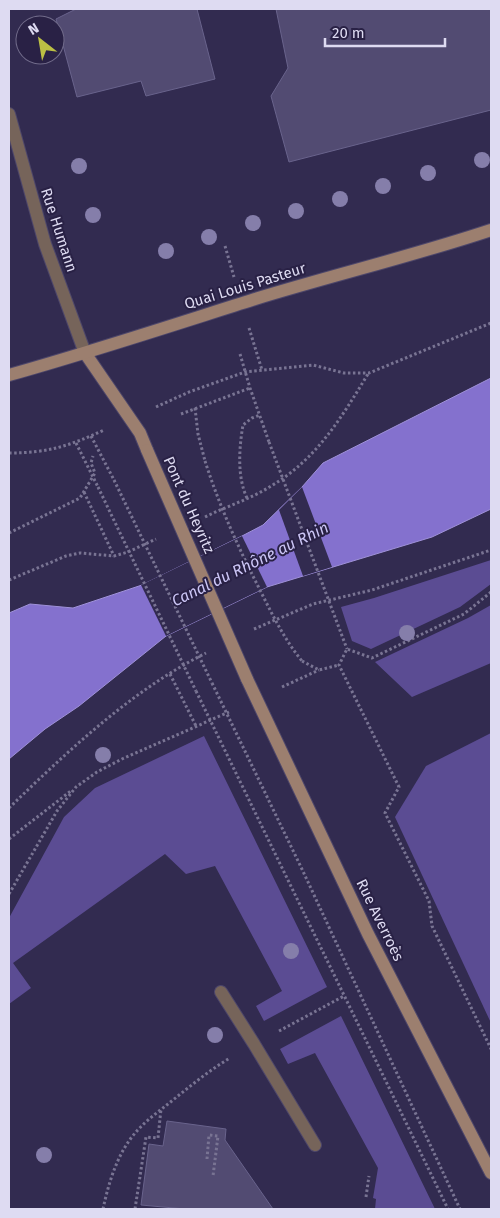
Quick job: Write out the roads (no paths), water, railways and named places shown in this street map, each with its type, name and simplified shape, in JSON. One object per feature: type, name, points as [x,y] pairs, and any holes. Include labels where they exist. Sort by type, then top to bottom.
[{"type":"main road","name":"Quai Louis Pasteur","points":[[9,376],[85,354],[254,300],[446,245],[491,230]]},
{"type":"main road","name":"Pont du Heyritz","points":[[85,354],[140,433],[247,679]]},
{"type":"main road","name":"Rue Averroès","points":[[247,679],[368,934],[491,1172]]},
{"type":"street","name":"Rue Humann","points":[[9,114],[42,237],[85,354]]},
{"type":"street","points":[[221,992],[315,1145]]},
{"type":"water","name":"Canal du Rhône au Rhin","points":[[491,378],[491,509],[432,537],[267,587],[166,636],[9,759],[9,613],[30,604],[73,608],[142,585],[263,525],[302,487],[323,463]]}]
